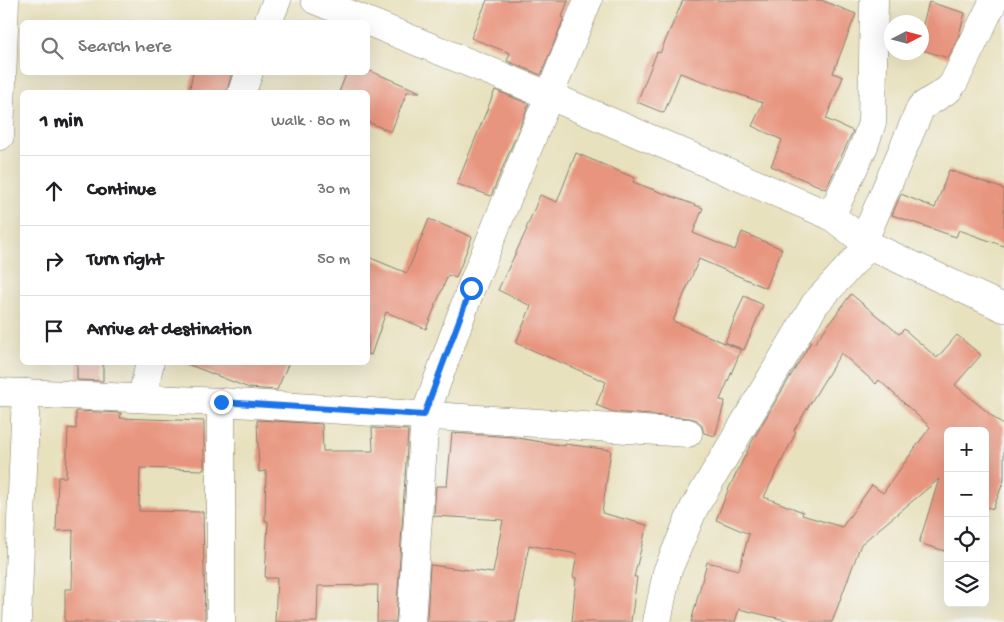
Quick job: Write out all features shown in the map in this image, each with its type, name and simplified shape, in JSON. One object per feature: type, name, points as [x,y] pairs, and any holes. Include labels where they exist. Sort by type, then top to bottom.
[{"type":"street","points":[[0,136],[5,0]]},
{"type":"street","points":[[269,20],[277,0]]},
{"type":"street","points":[[315,0],[364,20]]},
{"type":"street","points":[[411,622],[424,415],[471,288],[588,0]]},
{"type":"street","points":[[831,216],[864,146],[872,123],[874,0]]},
{"type":"street","points":[[657,622],[667,572],[694,508],[815,304],[866,242],[921,107],[948,89],[954,82],[994,0]]},
{"type":"street","points":[[370,22],[548,95],[831,216],[866,242],[1004,308]]},
{"type":"street","points":[[243,90],[248,75]]},
{"type":"street","points":[[142,398],[149,365]]},
{"type":"street","points":[[17,622],[13,393],[221,402],[688,434]]},
{"type":"street","points":[[220,622],[221,402]]},
{"type":"building","points":[[487,0],[568,0],[562,17],[564,18],[541,75],[507,61],[510,53],[471,38]]},
{"type":"building","points":[[683,0],[821,0],[856,14],[833,73],[843,77],[826,119],[853,131],[826,189],[771,166],[782,140],[752,126],[763,103],[680,73],[664,113],[637,102],[657,52],[660,53]]},
{"type":"building","points":[[929,2],[965,13],[958,38],[948,58],[929,52],[929,15],[926,15]]},
{"type":"building","points":[[370,71],[420,92],[407,92],[391,132],[370,123],[370,90],[340,90],[346,75],[370,75]]},
{"type":"building","points":[[192,75],[231,75],[228,90],[189,90]]},
{"type":"building","points":[[495,90],[529,104],[491,196],[457,184]]},
{"type":"building","points":[[576,153],[635,178],[633,182],[703,208],[693,233],[735,250],[742,232],[782,249],[766,288],[699,259],[673,321],[741,350],[720,400],[725,401],[715,436],[704,433],[702,426],[697,420],[690,418],[613,412],[596,405],[606,382],[516,343],[531,306],[498,290],[527,229],[540,195],[557,202]]},
{"type":"building","points":[[949,170],[1004,189],[1004,246],[959,230],[956,237],[892,215],[901,194],[935,208]]},
{"type":"building","points":[[429,219],[472,237],[456,278],[448,275],[426,329],[386,312],[370,355],[370,258],[407,273]]},
{"type":"building","points":[[851,294],[899,334],[904,329],[937,358],[957,335],[981,355],[955,385],[1004,426],[1004,480],[993,509],[989,508],[989,427],[944,427],[944,551],[919,543],[939,479],[861,544],[832,622],[794,622],[739,609],[735,622],[691,622],[707,562],[739,570],[749,534],[716,520],[729,488],[755,436],[811,342],[814,344]],"holes":[[[841,353],[876,384],[879,380],[930,427],[883,493],[872,485],[842,527],[802,515],[803,512],[764,497],[796,432],[794,430]]]},
{"type":"building","points":[[744,296],[763,305],[744,350],[725,342]]},
{"type":"building","points":[[77,365],[103,365],[103,381],[77,380]]},
{"type":"building","points":[[190,365],[288,365],[277,390],[249,388]]},
{"type":"building","points":[[76,411],[121,413],[120,418],[204,421],[204,470],[140,468],[139,511],[203,512],[205,622],[65,622],[65,589],[72,589],[73,530],[56,531],[58,477],[66,477],[68,428],[76,429]]},
{"type":"building","points":[[257,420],[322,424],[323,451],[373,451],[372,428],[408,430],[396,622],[377,622],[378,585],[318,586],[317,622],[275,622],[277,578],[265,578],[268,521],[265,521],[266,471],[259,472]]},
{"type":"building","points":[[452,433],[512,437],[565,446],[565,444],[611,450],[602,513],[647,525],[634,577],[637,577],[631,622],[572,622],[576,578],[573,577],[577,554],[529,545],[515,622],[427,622],[430,565],[493,573],[503,520],[434,516],[436,486],[447,486]]},
{"type":"route","points":[[221,402],[424,415],[471,288]]}]
